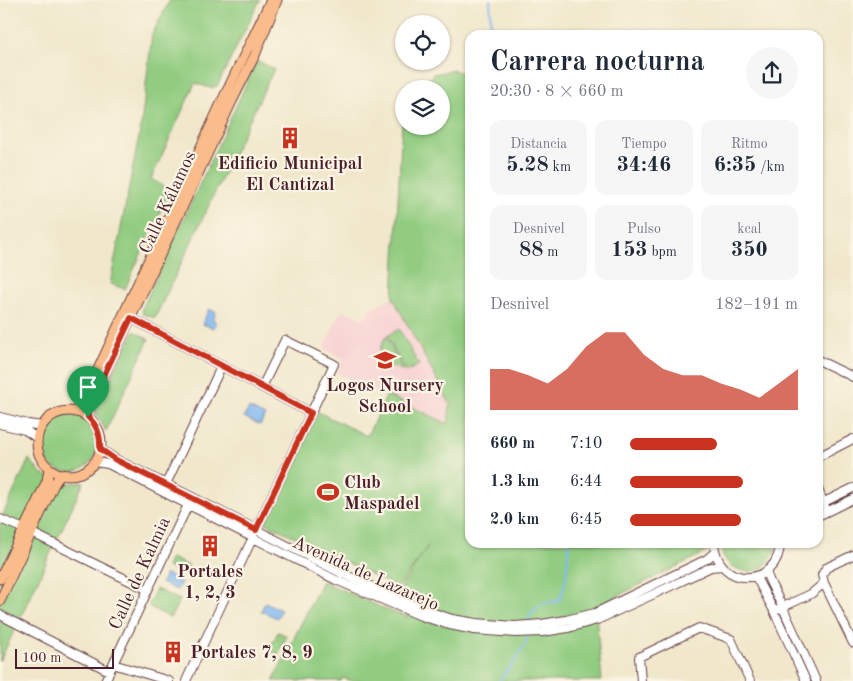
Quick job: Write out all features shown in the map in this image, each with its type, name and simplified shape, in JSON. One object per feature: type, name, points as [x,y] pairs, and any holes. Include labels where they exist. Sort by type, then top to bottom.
[{"type":"main road","name":"Calle Kálamos","points":[[75,412],[83,402],[271,0]]},
{"type":"main road","name":"Calle Kálamos","points":[[88,417],[90,405],[255,55],[277,0]]},
{"type":"main road","points":[[60,412],[75,412],[88,417],[100,435],[100,449],[95,462],[90,468],[76,474],[61,474],[49,468],[39,455],[37,446],[37,438],[42,426],[47,420],[60,412]]},
{"type":"main road","points":[[0,601],[47,481],[49,468]]},
{"type":"main road","points":[[0,579],[61,474]]},
{"type":"street","points":[[131,318],[311,413]]},
{"type":"street","points":[[186,681],[334,364],[285,340],[262,387]]},
{"type":"street","points":[[823,362],[853,377]]},
{"type":"street","points":[[166,484],[222,365]]},
{"type":"street","points":[[0,417],[42,426]]},
{"type":"street","points":[[0,424],[25,430],[37,438]]},
{"type":"street","points":[[823,455],[853,440]]},
{"type":"street","name":"Avenida de Lazarejo","points":[[100,449],[111,457],[166,484],[336,580],[450,625],[474,630],[516,633],[543,632],[568,628],[654,594],[711,567],[722,566]]},
{"type":"street","name":"Avenida de Lazarejo","points":[[95,462],[108,464],[188,505],[255,534]]},
{"type":"street","points":[[823,503],[853,488]]},
{"type":"street","points":[[823,513],[853,499]]},
{"type":"street","name":"Calle de Kalmia","points":[[105,681],[188,505]]},
{"type":"street","points":[[823,507],[827,511]]},
{"type":"street","points":[[0,519],[148,590]]},
{"type":"street","points":[[715,548],[718,559],[727,571],[748,578],[756,577],[766,572],[777,560],[779,548]]},
{"type":"street","name":"Avenida de Lazarejo","points":[[596,616],[707,559],[715,552]]},
{"type":"street","points":[[853,555],[826,568],[822,575],[853,643]]},
{"type":"street","points":[[766,572],[816,681]]},
{"type":"street","points":[[756,577],[806,681]]},
{"type":"street","points":[[774,612],[810,594],[824,583]]},
{"type":"street","points":[[0,615],[111,667],[169,681]]},
{"type":"street","points":[[641,681],[639,657],[699,628],[731,639],[750,681]]},
{"type":"shaded area","name":"Logos Nursery School","points":[[393,298],[450,404],[447,424],[337,373],[344,359],[324,348],[340,313],[346,311],[361,318],[366,316],[370,309]]},
{"type":"green space","points":[[170,0],[260,0],[217,86],[210,88],[195,83],[151,179],[170,190],[125,289],[110,284],[141,126],[152,34]]},
{"type":"green space","points":[[260,62],[274,69],[155,318],[143,314],[142,309],[256,63]]},
{"type":"green space","points":[[454,70],[465,74],[465,548],[708,548],[708,551],[593,608],[596,615],[602,681],[352,681],[343,678],[341,681],[273,681],[322,581],[387,610],[408,617],[400,589],[428,546],[398,588],[265,523],[318,412],[367,436],[387,395],[448,424],[450,404],[393,298],[401,135],[450,135],[450,80],[429,80],[433,74]]},
{"type":"green space","points":[[399,329],[419,365],[406,372],[387,336]]},
{"type":"green space","points":[[134,331],[149,339],[106,431],[95,411]]},
{"type":"green space","points":[[385,337],[404,371],[387,364],[381,358],[380,349]]},
{"type":"green space","points":[[69,414],[80,416],[93,427],[98,443],[96,454],[85,467],[69,472],[58,470],[45,459],[40,443],[42,432],[53,419]]},
{"type":"green space","points":[[29,459],[41,473],[62,484],[84,482],[0,661],[0,521]]},
{"type":"green space","points":[[722,548],[775,548],[769,561],[754,571],[738,569],[731,565],[725,559]]},
{"type":"green space","points":[[171,558],[189,566],[184,575],[167,567]]},
{"type":"green space","points":[[156,589],[180,600],[170,618],[148,606]]},
{"type":"green space","points":[[278,632],[287,636],[278,654],[269,650]]},
{"type":"water","points":[[209,309],[216,312],[213,320],[217,323],[214,328],[202,324]]},
{"type":"water","points":[[249,408],[265,416],[260,425],[244,417]]},
{"type":"water","points":[[166,574],[181,581],[177,590],[161,583]]},
{"type":"water","points":[[265,602],[281,610],[277,618],[261,611]]},
{"type":"waterway","points":[[490,0],[491,30]]},
{"type":"waterway","points":[[528,623],[530,614],[543,603],[556,602],[561,597],[566,577],[568,548]]},
{"type":"waterway","points":[[499,681],[526,643],[527,635]]},
{"type":"place","name":"Edificio Municipal El Cantizal","points":[[290,138]]},
{"type":"place","name":"Logos Nursery School","points":[[385,360]]},
{"type":"place","name":"Club Maspadel","points":[[328,492]]},
{"type":"place","name":"Portales 1, 2, 3","points":[[210,546]]},
{"type":"place","name":"Portales 7, 8, 9","points":[[173,652]]},
{"type":"route","points":[[131,318],[311,413],[256,530],[111,457],[100,449],[100,435],[88,417],[90,405],[131,318]]}]
